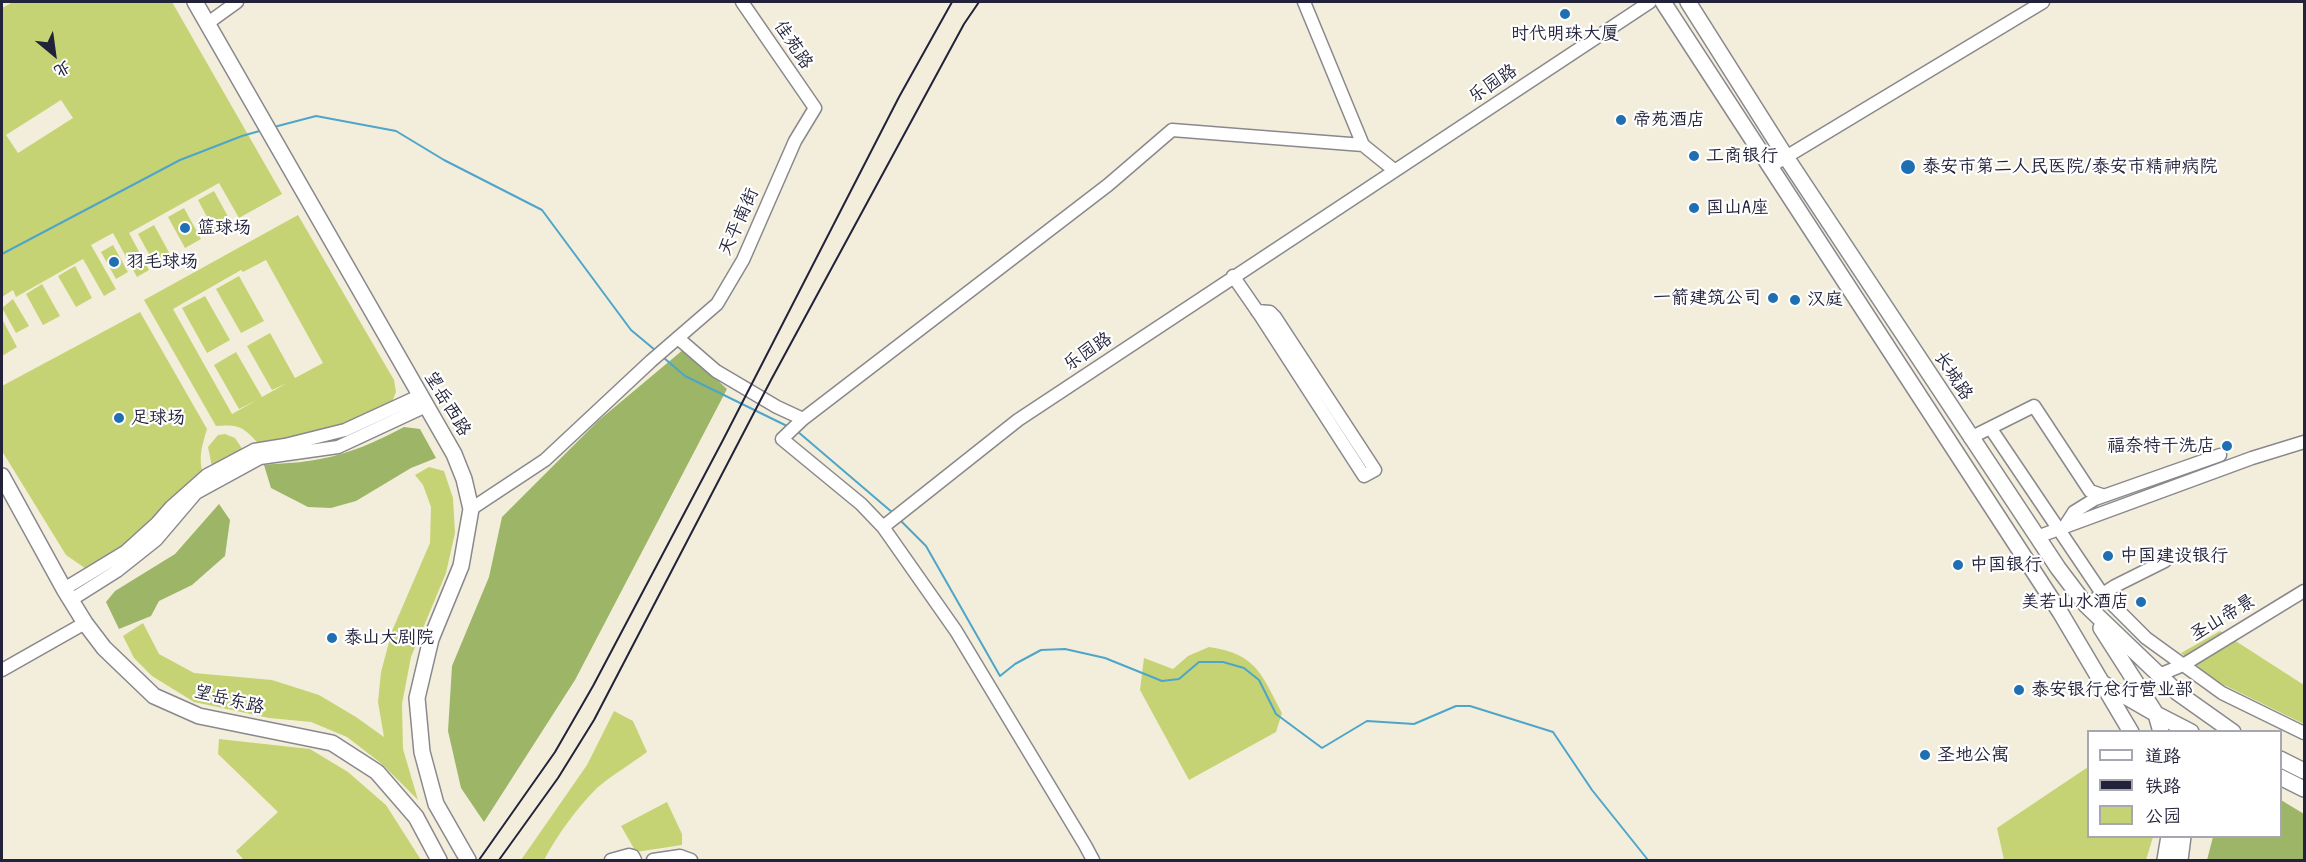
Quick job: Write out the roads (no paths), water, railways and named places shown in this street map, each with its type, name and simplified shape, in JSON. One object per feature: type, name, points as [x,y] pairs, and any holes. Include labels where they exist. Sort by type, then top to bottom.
[{"type":"main road","name":"望岳西路","points":[[195,2],[454,454],[464,479],[471,510],[461,566],[431,639],[417,698],[422,752],[436,804],[468,861]]},
{"type":"main road","points":[[1663,2],[2077,639],[2130,730]]},
{"type":"main road","name":"长城路","points":[[1688,2],[1786,157],[1970,438],[2086,605],[2178,693],[2230,730]]},
{"type":"main road","name":"望岳东路","points":[[2,477],[85,623],[104,648],[154,696],[199,716],[332,743],[377,772],[416,817],[439,861]]},
{"type":"main road","points":[[2086,605],[2156,714],[2160,730]]},
{"type":"main road","points":[[2077,639],[2086,643],[2093,642],[2098,638],[2099,625]]},
{"type":"main road","points":[[2104,684],[2187,730]]},
{"type":"main road","points":[[2282,760],[2304,771]]},
{"type":"main road","points":[[2282,778],[2304,789]]},
{"type":"main road","points":[[416,817],[436,804]]},
{"type":"main road","points":[[2165,861],[2169,838]]},
{"type":"main road","points":[[2180,861],[2182,838]]},
{"type":"street","points":[[208,23],[237,2]]},
{"type":"street","name":"佳苑路","points":[[742,2],[815,108]]},
{"type":"street","points":[[1304,2],[1364,145],[1394,170]]},
{"type":"street","name":"乐园路","points":[[886,525],[1018,420],[1650,2]]},
{"type":"street","points":[[1771,166],[2043,2]]},
{"type":"street","name":"天平南街","points":[[471,510],[545,460],[651,361],[717,304],[742,260],[795,141],[815,108]]},
{"type":"street","points":[[1093,861],[956,631],[886,525],[782,439],[800,422],[1108,185],[1172,130],[1364,145]]},
{"type":"street","points":[[1233,276],[1364,476],[1375,470],[1275,317],[1270,312],[1257,311]]},
{"type":"street","points":[[679,339],[717,371],[800,422]]},
{"type":"street","points":[[68,594],[117,571],[156,540],[196,493],[260,458],[338,447],[422,401]]},
{"type":"street","points":[[1970,438],[2034,406],[2090,491],[2102,495]]},
{"type":"street","points":[[1991,429],[2061,528],[2103,595],[2146,638],[2222,693],[2304,733]]},
{"type":"street","points":[[2037,537],[2252,458],[2304,442]]},
{"type":"street","points":[[2061,528],[2074,512],[2102,495],[2220,455]]},
{"type":"street","points":[[2086,605],[2165,561]]},
{"type":"street","name":"圣山帝景","points":[[2159,675],[2183,665],[2304,591]]},
{"type":"street","points":[[2,670],[85,623]]},
{"type":"street","points":[[611,861],[629,855],[633,856],[634,861]]},
{"type":"street","points":[[653,861],[680,856],[691,861]]},
{"type":"waterway","points":[[274,127],[316,116],[396,131],[444,160],[542,210],[631,330],[655,350]]},
{"type":"waterway","points":[[2,254],[180,160],[263,130]]},
{"type":"waterway","points":[[664,358],[685,376],[789,427]]},
{"type":"waterway","points":[[797,431],[893,513]]},
{"type":"waterway","points":[[899,519],[926,546],[1000,676],[1015,664],[1041,650],[1065,649],[1105,658],[1162,681],[1179,679],[1199,662],[1223,662],[1244,668],[1259,680],[1276,714],[1322,748],[1367,721],[1414,724],[1456,706],[1470,706],[1553,732],[1592,790],[1648,860]]},
{"type":"railway","points":[[479,860],[555,752],[593,686],[723,440],[899,97],[952,2]]},
{"type":"railway","points":[[499,860],[558,778],[594,720],[771,380],[964,24],[979,2]]},
{"type":"place","name":"时代明珠大厦","points":[[1565,14]]},
{"type":"place","name":"帝苑酒店","points":[[1621,120]]},
{"type":"place","name":"工商银行","points":[[1694,156]]},
{"type":"place","name":"泰安市第二人民医院/泰安市精神病院","points":[[1908,167]]},
{"type":"place","name":"国山A座","points":[[1694,208]]},
{"type":"place","name":"篮球场","points":[[185,228]]},
{"type":"place","name":"羽毛球场","points":[[114,262]]},
{"type":"place","name":"一箭建筑公司","points":[[1773,298]]},
{"type":"place","name":"汉庭","points":[[1795,300]]},
{"type":"place","name":"足球场","points":[[119,418]]},
{"type":"place","name":"福奈特干洗店","points":[[2227,446]]},
{"type":"place","name":"中国建设银行","points":[[2108,556]]},
{"type":"place","name":"中国银行","points":[[1958,565]]},
{"type":"place","name":"美若山水酒店","points":[[2141,602]]},
{"type":"place","name":"泰山大剧院","points":[[332,638]]},
{"type":"place","name":"泰安银行总行营业部","points":[[2019,690]]},
{"type":"place","name":"圣地公寓","points":[[1925,755]]}]
